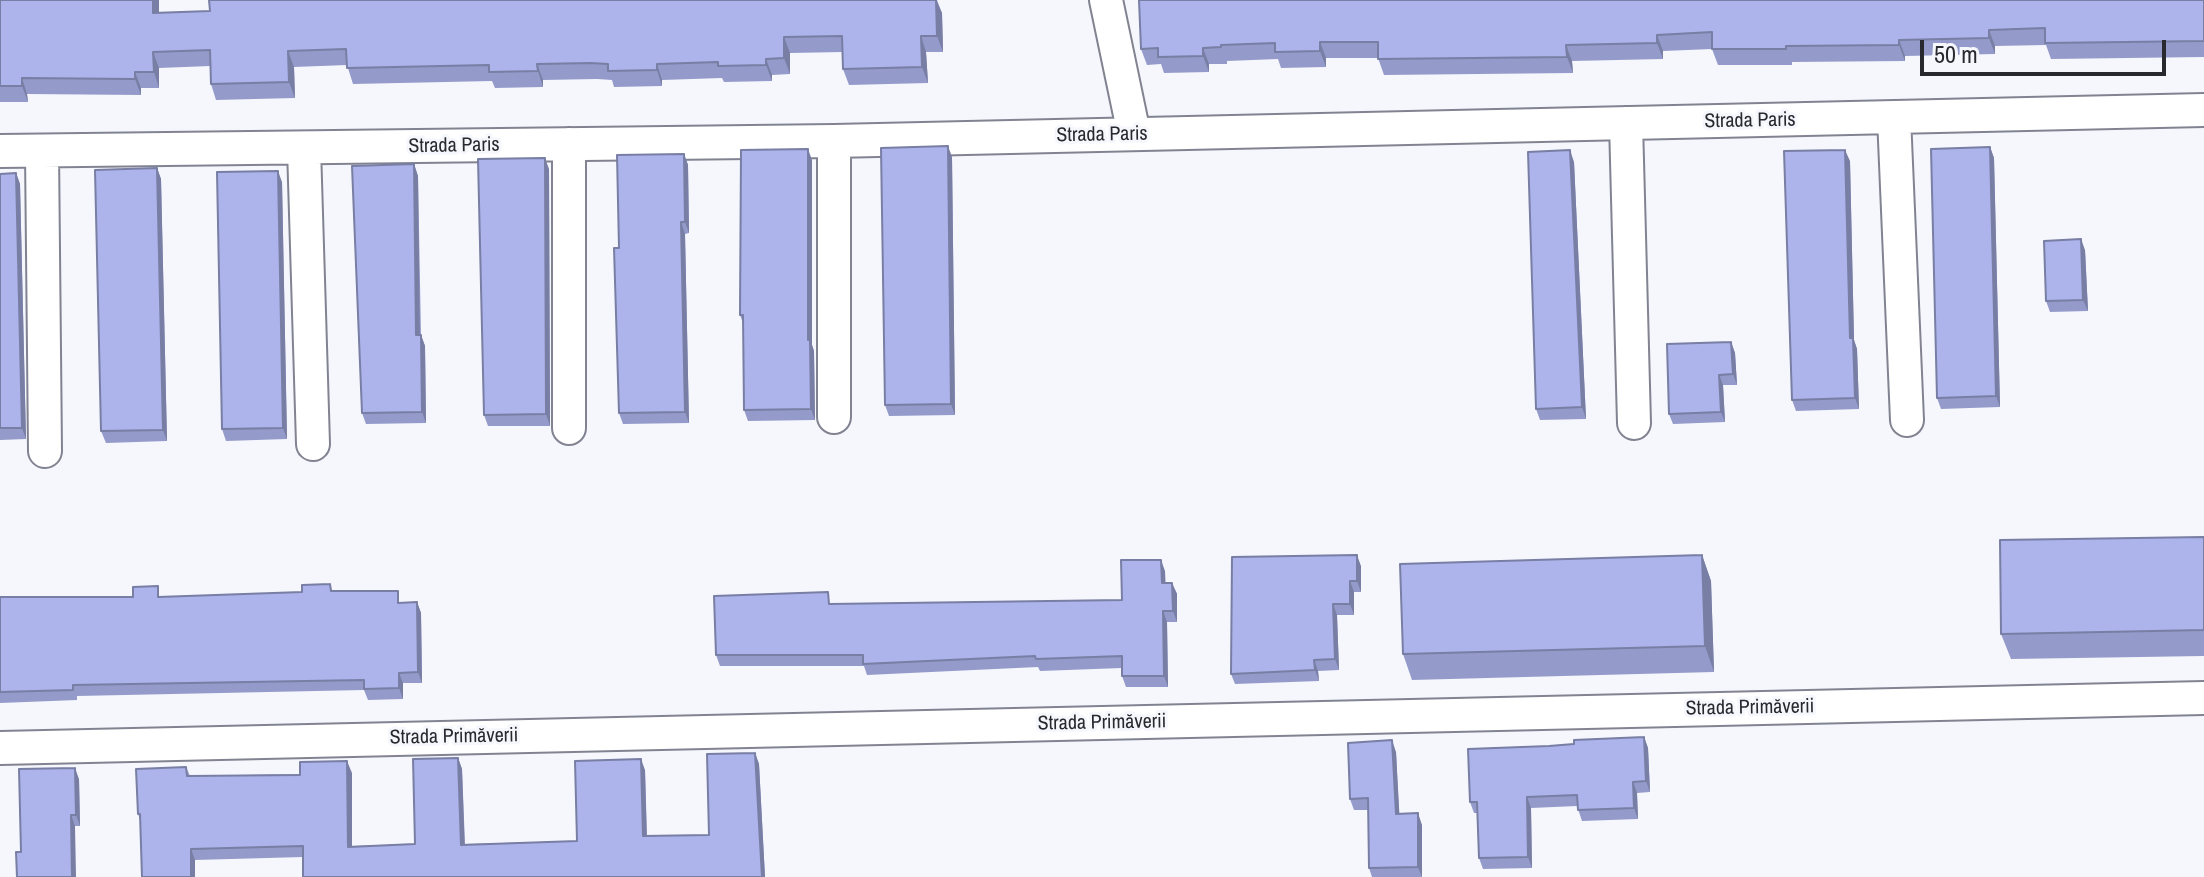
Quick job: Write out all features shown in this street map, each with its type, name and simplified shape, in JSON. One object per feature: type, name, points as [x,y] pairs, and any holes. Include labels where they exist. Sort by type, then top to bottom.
[{"type":"street","points":[[1106,0],[1134,134]]},
{"type":"street","name":"Strada Paris","points":[[0,151],[834,141],[2204,110]]},
{"type":"street","points":[[1894,117],[1907,420]]},
{"type":"street","points":[[1626,123],[1634,423]]},
{"type":"street","points":[[834,141],[834,417]]},
{"type":"street","points":[[569,144],[569,428]]},
{"type":"street","points":[[304,148],[313,444]]},
{"type":"street","points":[[42,151],[45,451]]},
{"type":"street","name":"Strada Primăverii","points":[[0,748],[2204,698]]},
{"type":"building","points":[[0,0],[153,0],[153,13],[210,11],[209,0],[936,0],[937,36],[921,36],[922,67],[843,69],[842,36],[784,37],[784,58],[766,59],[766,65],[718,66],[718,62],[657,64],[657,70],[608,71],[608,64],[537,64],[538,71],[489,72],[489,65],[347,68],[346,49],[288,51],[289,82],[211,84],[210,50],[153,52],[154,72],[135,72],[135,79],[22,78],[22,86],[0,86]]},
{"type":"building","points":[[1139,0],[2204,0],[2204,41],[2045,43],[2045,28],[1989,30],[1989,38],[1899,40],[1899,45],[1712,49],[1712,32],[1657,35],[1657,43],[1566,45],[1567,57],[1378,59],[1378,42],[1320,42],[1320,51],[1275,52],[1275,43],[1221,45],[1203,48],[1203,56],[1158,57],[1158,48],[1141,49]]},
{"type":"building","points":[[948,146],[951,404],[885,405],[881,148]]},
{"type":"building","points":[[1990,147],[1996,396],[1937,398],[1931,149]]},
{"type":"building","points":[[808,149],[811,409],[744,410],[743,315],[740,315],[741,150]]},
{"type":"building","points":[[1570,150],[1582,407],[1536,409],[1528,152]]},
{"type":"building","points":[[1845,150],[1850,338],[1853,338],[1855,398],[1792,400],[1784,151]]},
{"type":"building","points":[[684,154],[685,222],[681,222],[685,412],[619,413],[614,248],[619,248],[617,155]]},
{"type":"building","points":[[545,158],[546,414],[484,415],[478,159]]},
{"type":"building","points":[[414,164],[416,335],[421,335],[422,412],[362,413],[352,166]]},
{"type":"building","points":[[157,168],[163,430],[101,431],[95,170]]},
{"type":"building","points":[[278,171],[283,428],[222,429],[217,172]]},
{"type":"building","points":[[16,173],[22,428],[0,428],[0,174]]},
{"type":"building","points":[[2081,239],[2083,300],[2046,301],[2044,241]]},
{"type":"building","points":[[1731,342],[1733,374],[1719,375],[1721,412],[1669,414],[1667,344]]},
{"type":"building","points":[[2204,537],[2204,630],[2001,634],[2000,540]]},
{"type":"building","points":[[1357,555],[1357,581],[1350,581],[1350,604],[1333,604],[1335,659],[1314,660],[1315,670],[1231,674],[1232,557]]},
{"type":"building","points":[[1702,555],[1705,646],[1403,654],[1400,564]]},
{"type":"building","points":[[1121,560],[1161,560],[1162,583],[1172,583],[1173,611],[1163,611],[1164,676],[1122,676],[1122,656],[1036,659],[1035,656],[863,664],[863,655],[716,655],[714,596],[828,592],[829,604],[1122,600]]},
{"type":"building","points":[[330,584],[331,591],[398,591],[398,603],[417,602],[418,672],[399,673],[399,688],[364,689],[364,680],[73,685],[73,690],[0,692],[0,597],[133,597],[133,587],[158,586],[158,597],[302,592],[302,585]]},
{"type":"building","points":[[1644,737],[1646,781],[1633,782],[1634,808],[1578,810],[1577,795],[1527,797],[1528,857],[1479,858],[1477,802],[1470,802],[1468,749],[1549,746],[1574,744],[1574,740]]},
{"type":"building","points":[[1392,740],[1396,814],[1418,813],[1418,867],[1369,868],[1368,798],[1350,799],[1348,743]]},
{"type":"building","points":[[755,753],[762,877],[303,877],[303,846],[191,849],[191,877],[142,877],[136,769],[186,767],[187,776],[300,775],[300,762],[347,761],[348,847],[415,844],[413,759],[458,758],[461,845],[577,841],[575,761],[641,759],[643,836],[709,835],[707,754]]},
{"type":"building","points":[[75,768],[76,815],[71,815],[72,877],[17,877],[16,852],[21,852],[19,769]]}]
